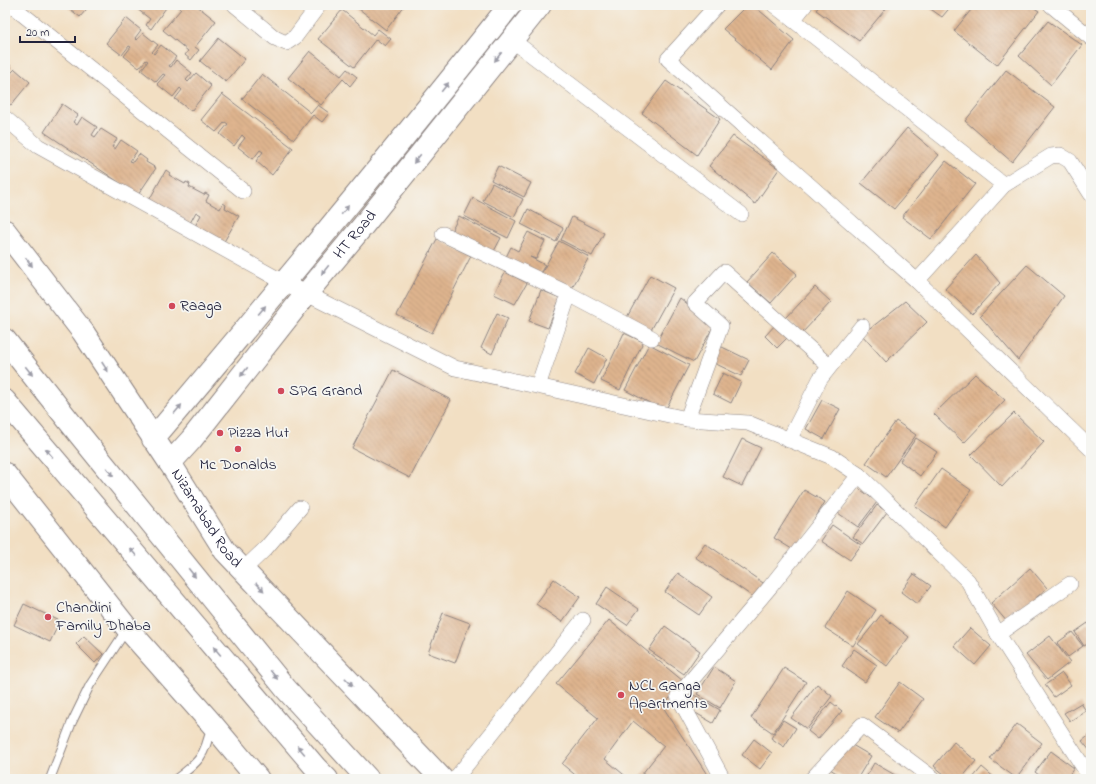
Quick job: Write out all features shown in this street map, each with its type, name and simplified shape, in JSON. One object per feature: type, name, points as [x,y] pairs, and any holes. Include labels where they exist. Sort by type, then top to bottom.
[{"type":"main road","name":"HT Road","points":[[153,439],[285,283],[510,5]]},
{"type":"main road","name":"HT Road","points":[[170,463],[191,440],[306,294],[362,227],[540,5]]},
{"type":"main road","points":[[430,105],[448,120]]},
{"type":"main road","name":"Nizamabad Road","points":[[5,231],[83,332],[170,463],[225,551],[442,779]]},
{"type":"main road","points":[[5,340],[286,690],[368,779]]},
{"type":"main road","points":[[5,401],[316,768],[328,779]]},
{"type":"main road","points":[[5,474],[127,628],[212,724],[258,779]]},
{"type":"street","points":[[11,5],[243,191]]},
{"type":"street","points":[[235,5],[275,38],[286,43],[295,37],[318,5]]},
{"type":"street","points":[[717,5],[668,58],[917,281],[1091,449]]},
{"type":"street","points":[[774,5],[1004,185]]},
{"type":"street","points":[[794,20],[805,5]]},
{"type":"street","points":[[1051,5],[1091,38]]},
{"type":"street","points":[[512,40],[741,214]]},
{"type":"street","points":[[5,118],[38,146],[285,283],[455,368],[687,419],[748,423],[832,457],[859,475],[968,581],[998,634],[1091,779]]},
{"type":"street","points":[[917,281],[1004,185],[1051,156],[1060,156],[1070,161],[1091,194]]},
{"type":"street","points":[[443,234],[569,294],[652,338]]},
{"type":"street","points":[[687,419],[721,326],[695,303],[724,272],[829,366]]},
{"type":"street","points":[[538,386],[569,294]]},
{"type":"street","points":[[788,440],[820,379],[862,326]]},
{"type":"street","points":[[723,779],[678,696],[770,587],[859,475]]},
{"type":"street","points":[[243,570],[266,548],[300,508]]},
{"type":"street","points":[[998,634],[1070,584]]},
{"type":"street","points":[[455,779],[583,620]]},
{"type":"street","points":[[812,779],[862,725],[934,779]]},
{"type":"lane","points":[[50,779],[72,722],[90,685],[127,628]]},
{"type":"lane","points":[[176,779],[193,767],[205,751],[212,724]]},
{"type":"building","points":[[65,5],[90,5],[80,17]]},
{"type":"building","points":[[132,5],[168,5],[151,29],[146,25],[150,19]]},
{"type":"building","points":[[176,5],[196,5],[216,21],[195,47],[199,50],[191,60],[185,55],[188,51],[163,30],[181,9]]},
{"type":"building","points":[[354,5],[405,5],[386,30]]},
{"type":"building","points":[[747,5],[753,5],[794,40],[772,70],[723,29]]},
{"type":"building","points":[[820,5],[889,5],[859,41],[816,10]]},
{"type":"building","points":[[925,5],[952,5],[942,17]]},
{"type":"building","points":[[975,5],[1030,5],[1039,11],[997,65],[954,31]]},
{"type":"building","points":[[342,10],[373,35],[378,29],[391,39],[385,46],[376,39],[354,67],[318,39]]},
{"type":"building","points":[[126,18],[141,30],[135,38],[137,40],[143,33],[158,45],[152,52],[154,54],[161,45],[176,57],[169,66],[171,67],[176,60],[192,73],[186,80],[188,82],[196,73],[211,86],[191,111],[175,99],[182,90],[180,88],[173,97],[157,84],[165,75],[163,74],[156,82],[141,70],[148,61],[146,60],[139,68],[124,56],[131,47],[129,46],[122,55],[106,43]]},
{"type":"building","points":[[1048,21],[1082,45],[1051,85],[1019,56]]},
{"type":"building","points":[[219,38],[245,59],[226,82],[200,61]]},
{"type":"building","points":[[310,51],[341,76],[347,69],[357,77],[350,86],[343,79],[321,105],[288,78]]},
{"type":"building","points":[[5,61],[12,67],[8,71],[11,73],[15,69],[30,82],[11,105],[5,101]]},
{"type":"building","points":[[1006,70],[1055,107],[1012,162],[965,121]]},
{"type":"building","points":[[262,74],[311,113],[318,105],[329,113],[322,122],[313,115],[294,139],[242,99]]},
{"type":"building","points":[[666,81],[720,119],[697,155],[642,113]]},
{"type":"building","points":[[222,94],[293,148],[272,175],[256,161],[263,152],[260,150],[253,159],[238,147],[245,138],[242,135],[234,146],[220,134],[228,124],[225,122],[216,132],[201,120]]},
{"type":"building","points":[[62,104],[78,115],[73,122],[77,125],[82,117],[97,127],[92,135],[95,137],[101,129],[117,139],[112,147],[115,149],[121,140],[137,151],[130,161],[133,162],[139,154],[147,160],[146,162],[156,168],[138,195],[44,132]]},
{"type":"building","points":[[907,128],[939,155],[894,209],[861,183]]},
{"type":"building","points":[[733,136],[779,169],[755,204],[709,166]]},
{"type":"building","points":[[946,161],[975,184],[931,239],[902,217]]},
{"type":"building","points":[[498,166],[531,183],[524,197],[491,180]]},
{"type":"building","points":[[166,170],[170,173],[169,175],[185,184],[186,182],[190,184],[189,187],[204,195],[205,193],[209,195],[206,201],[220,209],[223,203],[226,205],[225,208],[239,216],[222,245],[194,228],[201,215],[196,212],[189,225],[148,202]]},
{"type":"building","points":[[492,183],[523,199],[514,217],[483,201]]},
{"type":"building","points":[[473,198],[516,221],[508,238],[464,216]]},
{"type":"building","points":[[528,209],[563,228],[556,242],[521,224]]},
{"type":"building","points":[[459,216],[501,238],[493,253],[451,232]]},
{"type":"building","points":[[572,217],[604,233],[592,256],[561,240]]},
{"type":"building","points":[[528,232],[545,241],[536,259],[530,257],[545,265],[538,277],[505,259],[511,247],[518,251]]},
{"type":"building","points":[[437,239],[471,256],[432,333],[397,315]]},
{"type":"building","points":[[559,241],[589,257],[571,290],[541,274]]},
{"type":"building","points":[[773,253],[797,274],[771,303],[747,282]]},
{"type":"building","points":[[976,255],[1000,283],[972,314],[945,289]]},
{"type":"building","points":[[1027,265],[1064,296],[1018,360],[980,316]]},
{"type":"building","points":[[505,272],[527,283],[515,304],[494,294]]},
{"type":"building","points":[[650,275],[674,288],[650,332],[626,319]]},
{"type":"building","points":[[815,287],[831,302],[802,333],[786,318]]},
{"type":"building","points":[[541,290],[560,298],[548,328],[529,321]]},
{"type":"building","points":[[680,298],[714,325],[694,362],[656,343]]},
{"type":"building","points":[[905,301],[927,322],[886,362],[862,335]]},
{"type":"building","points":[[497,313],[508,318],[492,354],[481,348]]},
{"type":"building","points":[[777,323],[790,335],[777,348],[765,336]]},
{"type":"building","points":[[624,333],[643,342],[620,390],[601,381]]},
{"type":"building","points":[[649,344],[689,365],[665,411],[625,390]]},
{"type":"building","points":[[720,346],[749,360],[741,376],[712,362]]},
{"type":"building","points":[[589,348],[607,358],[594,384],[575,374]]},
{"type":"building","points":[[393,370],[451,400],[410,478],[352,448]]},
{"type":"building","points":[[723,373],[741,382],[731,403],[713,394]]},
{"type":"building","points":[[975,374],[1005,400],[964,443],[934,414]]},
{"type":"building","points":[[822,400],[840,409],[824,439],[806,429]]},
{"type":"building","points":[[1014,413],[1044,442],[1002,487],[971,455]]},
{"type":"building","points":[[896,421],[916,435],[886,477],[866,463]]},
{"type":"building","points":[[916,438],[937,452],[920,476],[900,461]]},
{"type":"building","points":[[742,439],[761,448],[742,486],[723,477]]},
{"type":"building","points":[[941,469],[971,490],[945,527],[915,506]]},
{"type":"building","points":[[857,487],[877,502],[858,527],[838,513]]},
{"type":"building","points":[[804,490],[825,502],[795,551],[774,538]]},
{"type":"building","points":[[877,505],[887,512],[863,544],[853,537]]},
{"type":"building","points":[[832,525],[861,545],[850,560],[821,541]]},
{"type":"building","points":[[705,543],[766,585],[756,599],[695,557]]},
{"type":"building","points":[[1030,568],[1047,588],[1008,623],[991,603]]},
{"type":"building","points":[[678,573],[712,597],[699,615],[665,592]]},
{"type":"building","points":[[914,574],[931,586],[917,604],[901,592]]},
{"type":"building","points":[[554,579],[580,597],[562,622],[536,604]]},
{"type":"building","points":[[607,587],[639,609],[627,625],[596,604]]},
{"type":"building","points":[[848,591],[876,610],[853,646],[825,628]]},
{"type":"building","points":[[24,604],[60,621],[50,642],[14,625]]},
{"type":"building","points":[[443,613],[470,623],[455,663],[428,653]]},
{"type":"building","points":[[881,615],[909,637],[887,666],[858,644]]},
{"type":"building","name":"NCL Ganga Apartments","points":[[609,620],[683,681],[663,707],[708,776],[705,779],[638,779],[664,746],[633,721],[605,759],[629,779],[580,779],[562,764],[598,718],[556,684]]},
{"type":"building","points":[[1088,623],[1091,628],[1091,642],[1084,646],[1075,632]]},
{"type":"building","points":[[665,626],[700,651],[684,674],[649,650]]},
{"type":"building","points":[[970,628],[991,646],[975,665],[954,646]]},
{"type":"building","points":[[1072,632],[1083,646],[1068,657],[1057,643]]},
{"type":"building","points":[[84,636],[103,654],[95,663],[76,644]]},
{"type":"building","points":[[1050,636],[1070,662],[1047,680],[1026,655]]},
{"type":"building","points":[[854,649],[877,665],[865,682],[842,666]]},
{"type":"building","points":[[714,667],[736,681],[720,708],[697,694]]},
{"type":"building","points":[[784,668],[806,682],[773,733],[751,718]]},
{"type":"building","points":[[1062,673],[1071,685],[1054,697],[1045,685]]},
{"type":"building","points":[[900,682],[923,699],[898,733],[875,717]]},
{"type":"building","points":[[817,684],[832,696],[807,729],[791,718]]},
{"type":"building","points":[[694,695],[720,710],[713,723],[687,708]]},
{"type":"building","points":[[831,702],[842,711],[818,739],[808,731]]},
{"type":"building","points":[[1081,703],[1086,711],[1070,721],[1064,713]]},
{"type":"building","points":[[783,720],[796,728],[784,747],[771,738]]},
{"type":"building","points":[[1017,724],[1042,743],[1016,778],[990,759]]},
{"type":"building","points":[[1091,734],[1091,752],[1082,741]]},
{"type":"building","points":[[754,739],[772,753],[760,769],[742,755]]},
{"type":"building","points":[[847,742],[871,756],[857,779],[846,779],[830,769]]},
{"type":"building","points":[[954,742],[976,761],[961,779],[950,779],[934,766]]},
{"type":"building","points":[[1051,751],[1074,768],[1066,779],[1044,779],[1035,772]]},
{"type":"building","points":[[874,763],[902,779],[865,779]]},
{"type":"building","points":[[982,767],[996,779],[972,779]]},
{"type":"place","name":"Raaga","points":[[172,306]]},
{"type":"place","name":"SPG Grand","points":[[281,391]]},
{"type":"place","name":"Pizza Hut","points":[[220,433]]},
{"type":"place","name":"Mc Donalds","points":[[238,449]]},
{"type":"place","name":"Chandini Family Dhaba","points":[[48,617]]},
{"type":"place","name":"NCL Ganga Apartments","points":[[621,695]]}]
